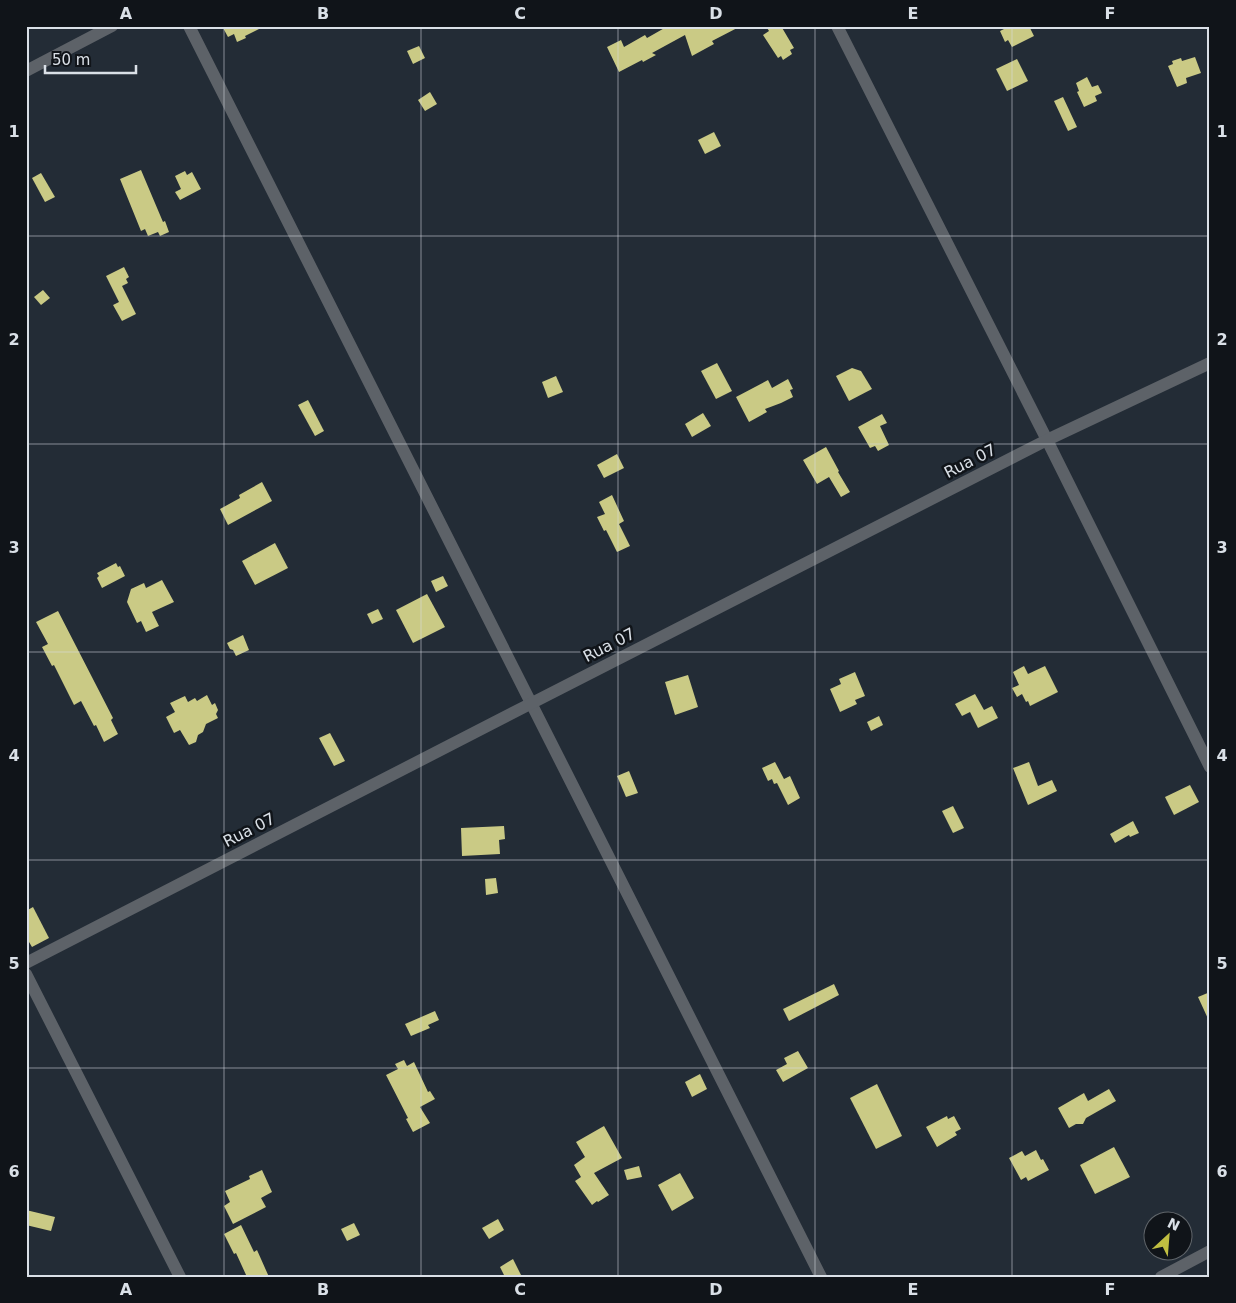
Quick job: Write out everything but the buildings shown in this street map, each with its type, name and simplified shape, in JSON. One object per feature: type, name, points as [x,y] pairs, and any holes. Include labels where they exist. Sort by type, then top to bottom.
[{"type":"street","points":[[26,71],[112,26]]},
{"type":"street","points":[[189,26],[821,1277]]},
{"type":"street","points":[[837,26],[1047,440],[1210,768]]},
{"type":"street","name":"Rua 07","points":[[26,963],[1047,440],[1210,363]]},
{"type":"street","points":[[26,974],[180,1277]]},
{"type":"street","points":[[1161,1277],[1210,1251]]}]
